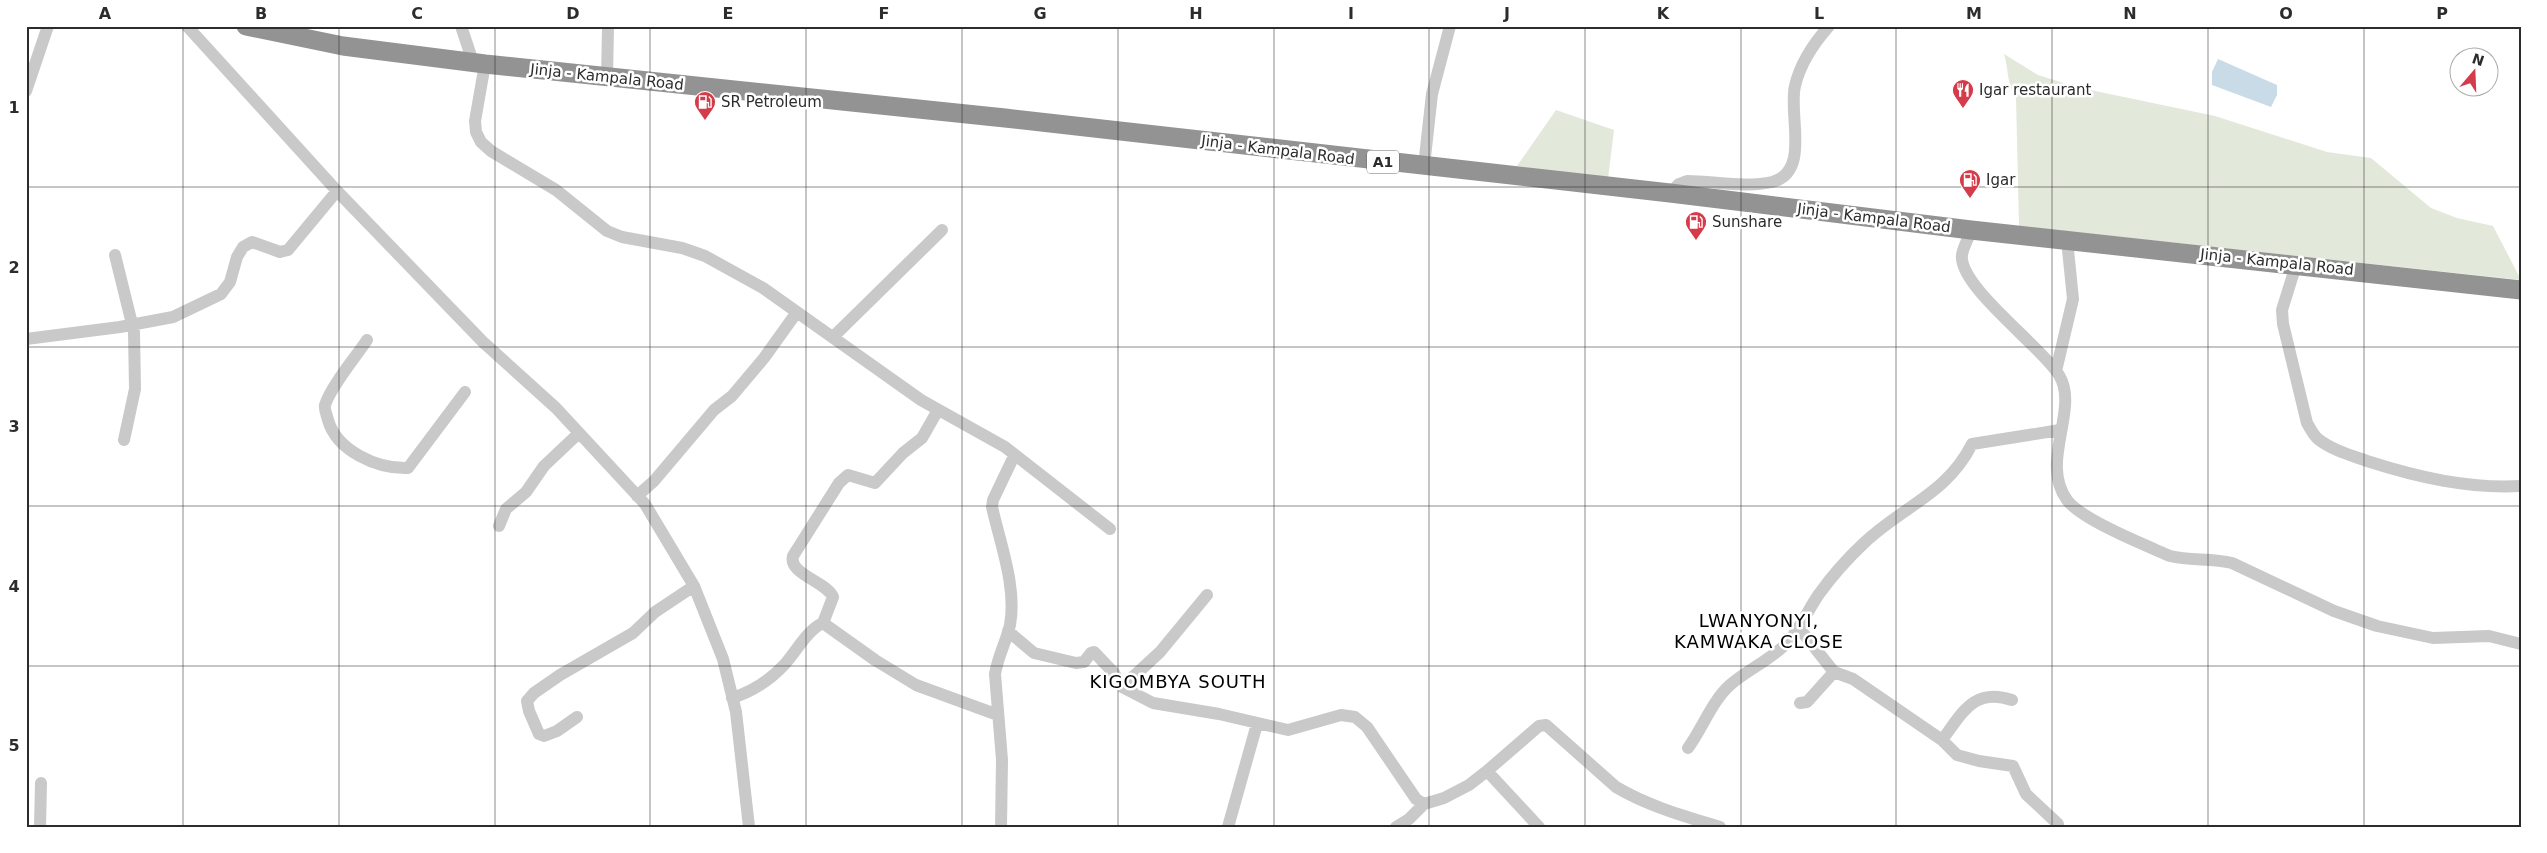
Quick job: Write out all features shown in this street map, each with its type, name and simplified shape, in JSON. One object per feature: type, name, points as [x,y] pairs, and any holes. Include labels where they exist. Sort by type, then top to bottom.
[{"type":"highway","name":"Jinja - Kampala Road","points":[[246,26],[343,46],[608,78],[1005,118],[1670,192],[1971,230],[2521,290]]},
{"type":"street","points":[[26,91],[48,26]]},
{"type":"street","points":[[187,26],[337,191],[483,342],[556,408],[645,504],[694,586],[723,659],[736,712],[749,827]]},
{"type":"street","points":[[461,26],[479,63],[476,132],[481,142],[491,151],[556,190],[607,231],[622,237],[664,243],[705,256],[763,288],[938,410],[992,439],[1110,529]]},
{"type":"street","points":[[608,26],[608,78]]},
{"type":"street","points":[[1424,166],[1432,94],[1450,26]]},
{"type":"street","points":[[1670,192],[1687,180],[1756,184],[1773,182],[1783,177],[1790,170],[1794,162],[1793,114],[1795,87],[1805,61],[1829,26]]},
{"type":"street","points":[[26,339],[132,325],[172,317],[221,294],[230,282],[237,257],[243,247],[248,243],[258,243],[280,252],[288,250],[337,191]]},
{"type":"street","points":[[833,337],[942,230]]},
{"type":"street","points":[[1971,230],[1962,256],[1964,267],[1998,312],[2056,371],[2064,384],[2056,470],[2067,500],[2083,514],[2170,556],[2183,559],[2217,559],[2232,563],[2334,611],[2377,626],[2433,638],[2489,636],[2521,644]]},
{"type":"street","points":[[2056,371],[2073,299],[2067,240]]},
{"type":"street","points":[[115,255],[132,325],[134,388],[124,440]]},
{"type":"street","points":[[2296,265],[2282,310],[2283,324],[2307,423],[2316,438],[2354,456],[2401,472],[2454,483],[2501,487],[2521,486]]},
{"type":"street","points":[[637,496],[654,481],[714,410],[732,396],[764,358],[797,312]]},
{"type":"street","points":[[367,340],[335,387],[325,409],[331,430],[354,452],[383,466],[408,468],[465,392]]},
{"type":"street","points":[[732,698],[747,693],[783,667],[816,628],[823,623],[833,597],[829,589],[795,568],[792,560],[839,483],[848,475],[875,483],[903,453],[922,438],[938,410]]},
{"type":"street","points":[[1688,748],[1729,686],[1774,655],[1799,628],[1820,593],[1862,545],[1894,517],[1943,485],[1962,464],[1972,444],[2060,430]]},
{"type":"street","points":[[499,526],[506,509],[526,492],[544,466],[579,433]]},
{"type":"street","points":[[1002,827],[1002,760],[995,674],[997,660],[1008,631],[1010,584],[992,507],[993,500],[1014,456]]},
{"type":"street","points":[[577,718],[557,731],[544,736],[539,734],[529,711],[527,701],[534,693],[560,675],[633,632],[655,612],[694,586]]},
{"type":"street","points":[[1122,687],[1160,652],[1207,595]]},
{"type":"street","points":[[823,623],[889,670],[916,685],[998,716]]},
{"type":"street","points":[[1799,628],[1834,672],[1853,679],[1942,740],[1957,755],[1979,761],[2013,766],[2026,794],[2058,824]]},
{"type":"street","points":[[1008,631],[1034,652],[1076,663],[1084,662],[1094,652],[1114,673],[1122,687],[1153,703],[1219,714],[1288,730],[1341,716],[1355,717],[1367,727],[1416,799],[1424,804]]},
{"type":"street","points":[[1800,703],[1807,702],[1834,672]]},
{"type":"street","points":[[1942,740],[1965,707],[1980,698],[2001,696],[2012,700]]},
{"type":"street","points":[[1228,827],[1257,724]]},
{"type":"street","points":[[1396,827],[1409,820],[1424,804],[1444,798],[1469,785],[1539,726],[1546,725],[1616,787],[1627,794],[1660,808],[1720,827]]},
{"type":"street","points":[[1487,771],[1539,827]]},
{"type":"street","points":[[40,827],[41,783]]},
{"type":"shaded area","points":[[2004,54],[2038,75],[2076,87],[2215,116],[2327,152],[2371,158],[2431,208],[2457,218],[2493,226],[2521,280],[2019,226],[2016,97],[2009,81]]},
{"type":"shaded area","points":[[1556,110],[1614,130],[1608,179],[1517,166]]},
{"type":"water","points":[[2218,59],[2277,85],[2277,95],[2271,107],[2212,85],[2212,72]]},
{"type":"place","name":"Igar restaurant","points":[[1963,109]]},
{"type":"place","name":"SR Petroleum","points":[[705,121]]},
{"type":"place","name":"Igar","points":[[1970,199]]},
{"type":"place","name":"Sunshare","points":[[1696,241]]},
{"type":"district","name":"LWANYONYI, KAMWAKA CLOSE","points":[[1759,631]]},
{"type":"district","name":"KIGOMBYA SOUTH","points":[[1178,682]]}]
